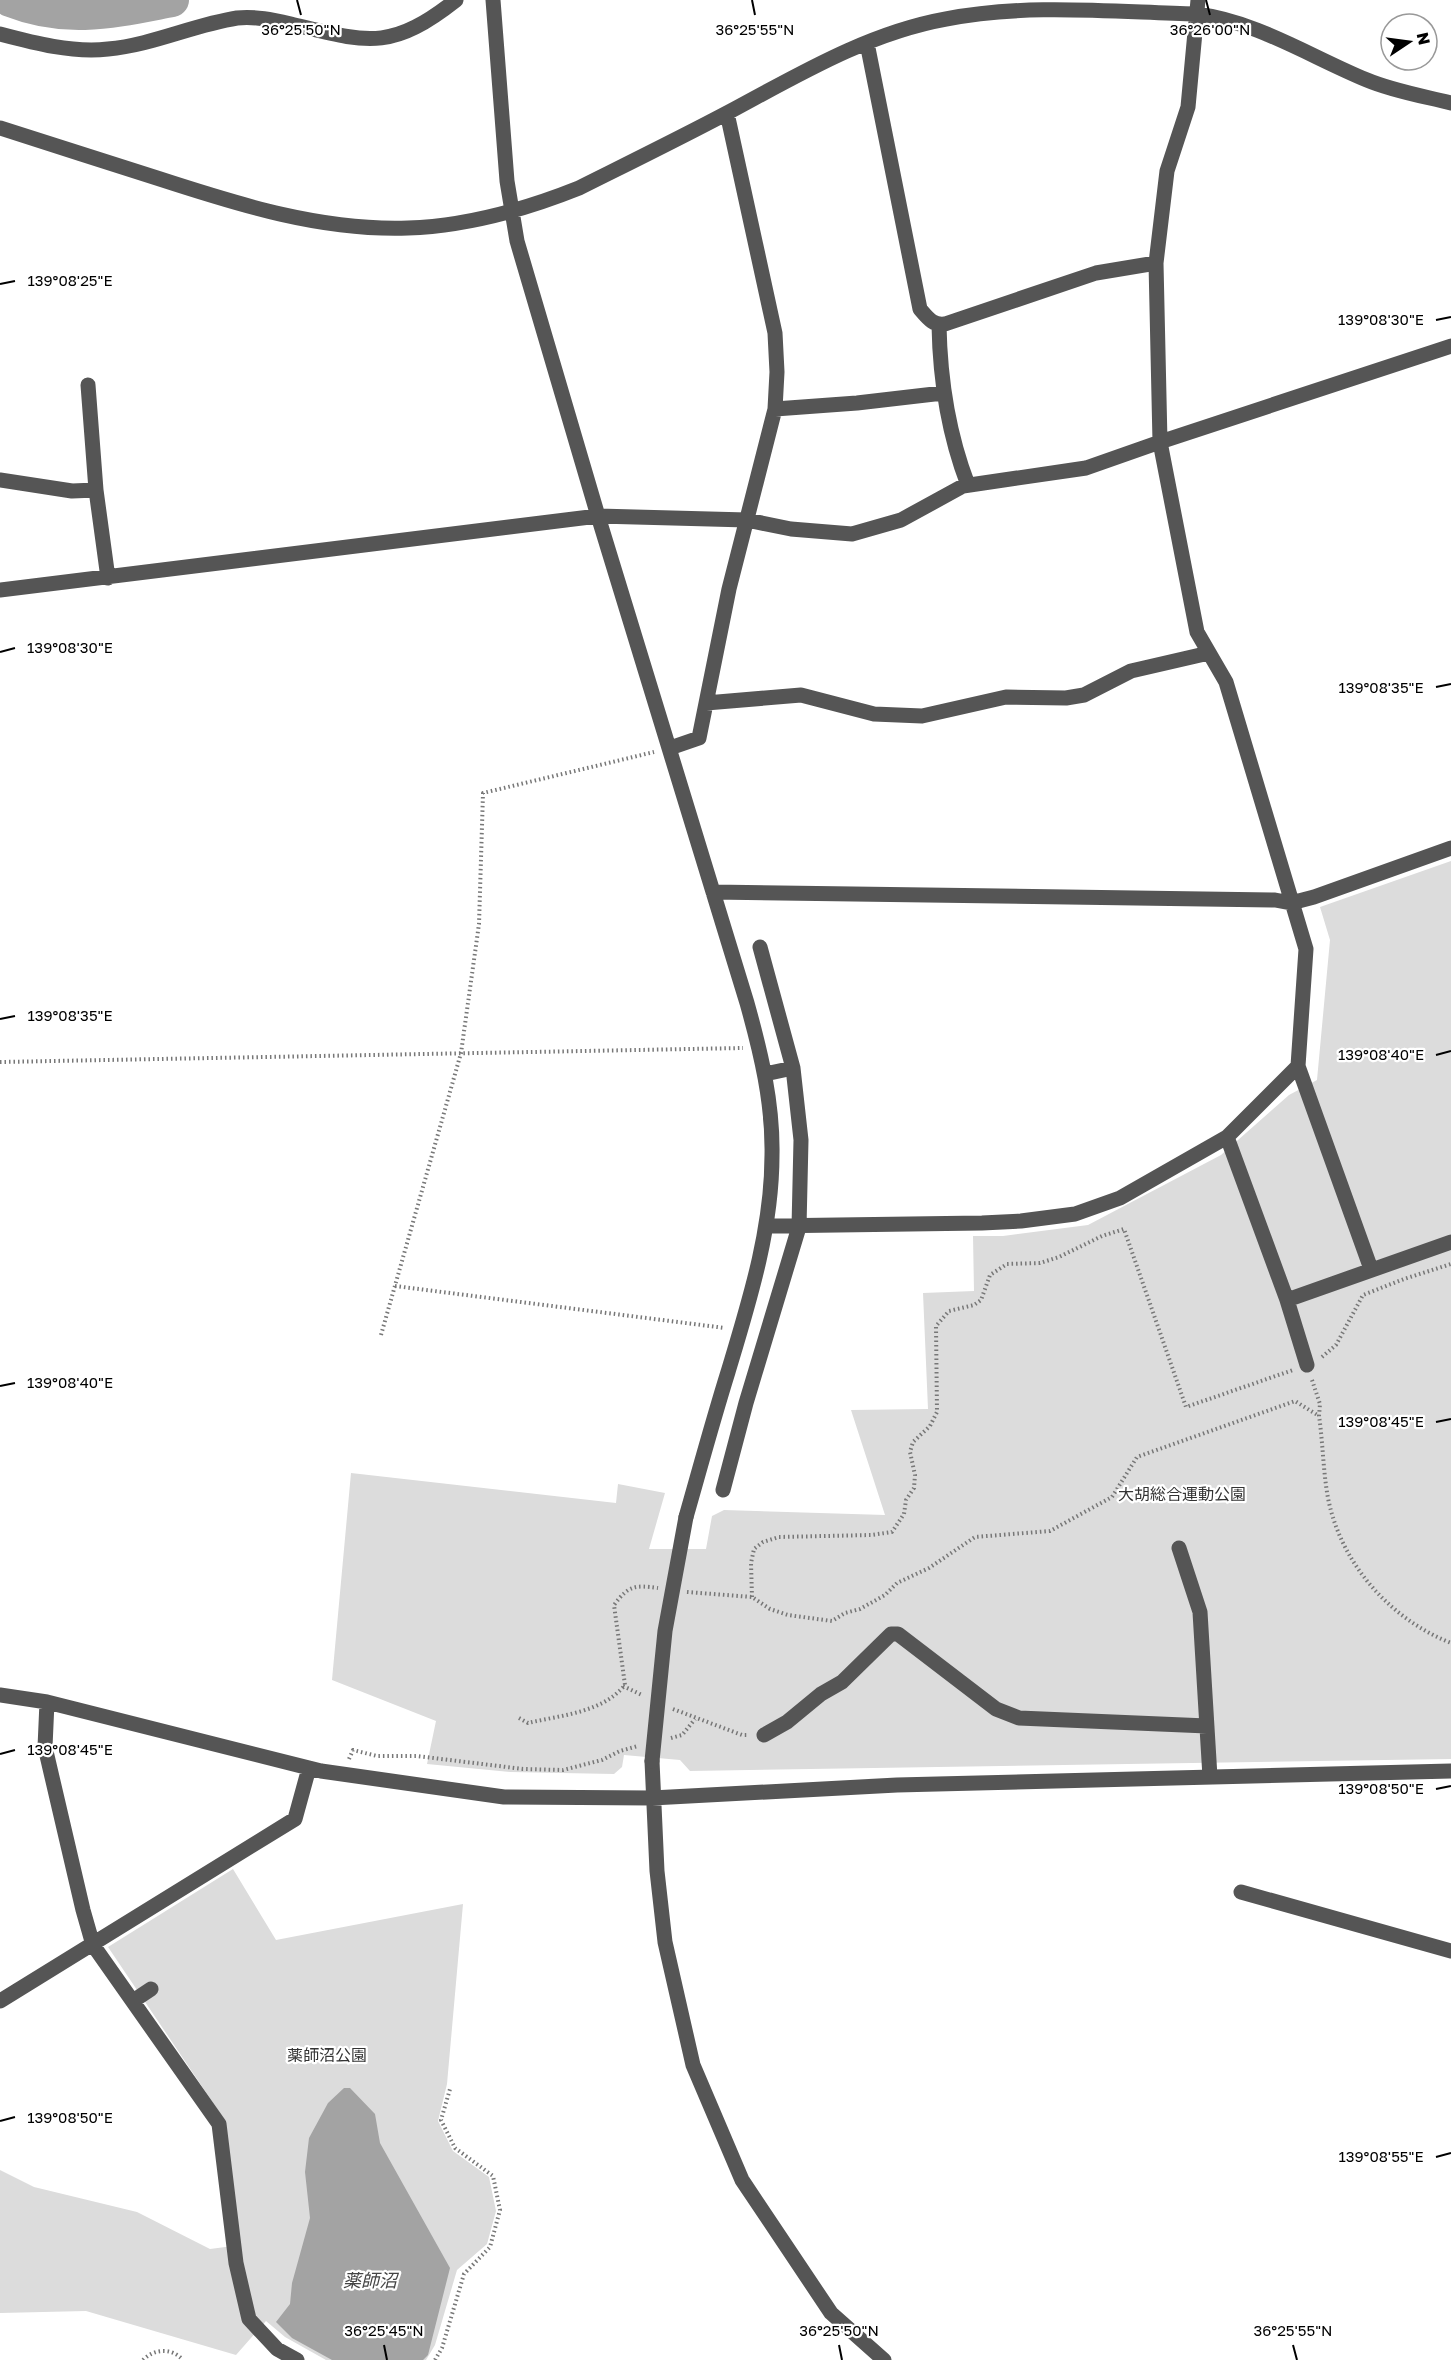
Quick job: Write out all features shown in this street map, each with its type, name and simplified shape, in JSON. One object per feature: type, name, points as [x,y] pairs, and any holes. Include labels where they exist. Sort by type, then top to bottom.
[{"type":"street","points":[[0,34],[38,44],[108,50],[238,18],[265,18],[347,37],[373,40],[395,36],[416,28],[456,0]]},
{"type":"street","points":[[493,0],[507,181],[517,241],[598,516],[747,1003],[765,1074],[771,1115],[772,1155],[766,1226],[740,1331],[686,1516],[665,1630],[652,1761],[652,1798],[664,1942],[693,2066],[742,2180],[831,2313],[884,2360]]},
{"type":"street","points":[[0,128],[230,201],[285,216],[344,225],[405,228],[441,226],[512,212],[579,188],[792,78],[867,43],[904,29],[944,19],[985,13],[1197,7],[1217,17],[1251,27],[1370,82],[1451,103]]},
{"type":"street","points":[[1197,7],[1188,107],[1167,171],[1156,263],[1160,442],[1197,632],[1226,682],[1306,949],[1298,1066],[1371,1269]]},
{"type":"street","points":[[867,43],[920,309],[931,321],[939,325],[1096,273],[1156,263]]},
{"type":"street","points":[[670,748],[699,738],[722,621],[775,409],[776,333],[727,113]]},
{"type":"street","points":[[939,325],[943,393],[953,442],[968,485]]},
{"type":"street","points":[[0,590],[598,516],[747,520],[791,529],[852,534],[901,520],[968,485],[1086,468],[1451,346]]},
{"type":"street","points":[[88,385],[96,490],[108,578]]},
{"type":"street","points":[[775,409],[943,393]]},
{"type":"street","points":[[0,480],[72,491],[96,490]]},
{"type":"street","points":[[706,703],[801,695],[874,714],[922,716],[1006,697],[1066,698],[1084,695],[1131,671],[1209,653]]},
{"type":"street","points":[[713,892],[1263,900],[1291,903],[1314,897],[1451,848]]},
{"type":"street","points":[[723,1490],[746,1403],[799,1227],[801,1140],[793,1068],[760,947]]},
{"type":"street","points":[[747,1003],[772,996]]},
{"type":"street","points":[[766,1226],[982,1223],[1075,1214],[1120,1198],[1227,1137],[1298,1066]]},
{"type":"street","points":[[765,1074],[793,1068]]},
{"type":"street","points":[[1227,1137],[1287,1299],[1307,1365]]},
{"type":"street","points":[[1287,1299],[1451,1242]]},
{"type":"street","points":[[720,1396],[746,1403]]},
{"type":"street","points":[[1179,1548],[1200,1612],[1210,1777]]},
{"type":"street","points":[[764,1735],[787,1722],[821,1694],[842,1682],[891,1634],[898,1634],[996,1709],[1019,1718],[1207,1725]]},
{"type":"street","points":[[0,1695],[47,1702],[309,1768],[504,1797],[652,1798],[897,1785],[1451,1771]]},
{"type":"street","points":[[47,1702],[45,1747],[93,1945],[219,2124],[236,2263],[249,2319],[277,2349],[297,2360]]},
{"type":"street","points":[[0,2001],[295,1819],[309,1768]]},
{"type":"street","points":[[1241,1892],[1451,1951]]},
{"type":"street","points":[[133,2001],[151,1989]]},
{"type":"path","points":[[381,1335],[461,1053],[479,924],[483,793],[670,748]]},
{"type":"path","points":[[0,1062],[759,1047]]},
{"type":"path","points":[[752,1597],[753,1549],[763,1542],[779,1538],[871,1535],[892,1532],[904,1514],[906,1500],[914,1488],[915,1475],[910,1452],[913,1442],[930,1426],[936,1412],[936,1326],[949,1311],[974,1305],[981,1300],[990,1275],[1007,1264],[1040,1263],[1124,1229],[1186,1407],[1317,1361],[1336,1346],[1363,1295],[1451,1264]]},
{"type":"path","points":[[395,1286],[740,1331]]},
{"type":"path","points":[[1307,1365],[1320,1404],[1319,1416],[1329,1500],[1342,1542],[1362,1577],[1381,1597],[1408,1621],[1451,1644]]},
{"type":"path","points":[[684,1591],[717,1596],[752,1597],[770,1609],[788,1615],[832,1621],[877,1600],[897,1583],[929,1568],[975,1537],[1050,1531],[1112,1497],[1137,1457],[1295,1401],[1319,1416]]},
{"type":"path","points":[[519,1718],[528,1723],[600,1706],[616,1696],[624,1686],[614,1605],[624,1591],[638,1585],[661,1588]]},
{"type":"path","points":[[624,1686],[644,1696]]},
{"type":"path","points":[[664,1705],[695,1719],[742,1735],[764,1735]]},
{"type":"path","points":[[662,1740],[682,1735],[695,1719]]},
{"type":"path","points":[[349,1759],[353,1750],[377,1756],[417,1756],[523,1769],[563,1770],[602,1760],[620,1751],[641,1745]]},
{"type":"path","points":[[435,2360],[442,2348],[464,2274],[490,2247],[500,2210],[493,2176],[472,2158],[455,2148],[441,2120],[450,2089]]},
{"type":"path","points":[[142,2360],[151,2352],[166,2350],[183,2360]]},
{"type":"green space","name":"大胡総合運動公園","points":[[1451,861],[1451,1759],[690,1771],[680,1760],[624,1755],[622,1767],[614,1774],[510,1772],[427,1764],[436,1721],[332,1680],[351,1473],[616,1503],[618,1484],[665,1493],[649,1549],[706,1549],[712,1516],[724,1510],[885,1515],[851,1410],[928,1409],[923,1293],[974,1291],[973,1236],[1003,1236],[1088,1225],[1221,1155],[1289,1095],[1317,1080],[1330,940],[1320,907]]},
{"type":"green space","name":"薬師沼公園","points":[[233,1869],[276,1940],[463,1904],[447,2084],[438,2121],[453,2151],[489,2177],[496,2211],[487,2244],[457,2270],[435,2345],[426,2360],[326,2360],[285,2337],[266,2321],[236,2355],[86,2311],[0,2313],[0,2170],[34,2187],[137,2212],[210,2249],[233,2246],[224,2119],[108,1947]]},
{"type":"water","name":"薬師沼","points":[[344,2088],[350,2088],[375,2114],[380,2143],[450,2268],[428,2355],[423,2360],[332,2360],[292,2338],[276,2322],[290,2304],[292,2283],[310,2218],[305,2172],[309,2138],[328,2103]]},
{"type":"waterway","points":[[10,0],[31,7],[71,13],[111,11],[172,0]]}]
